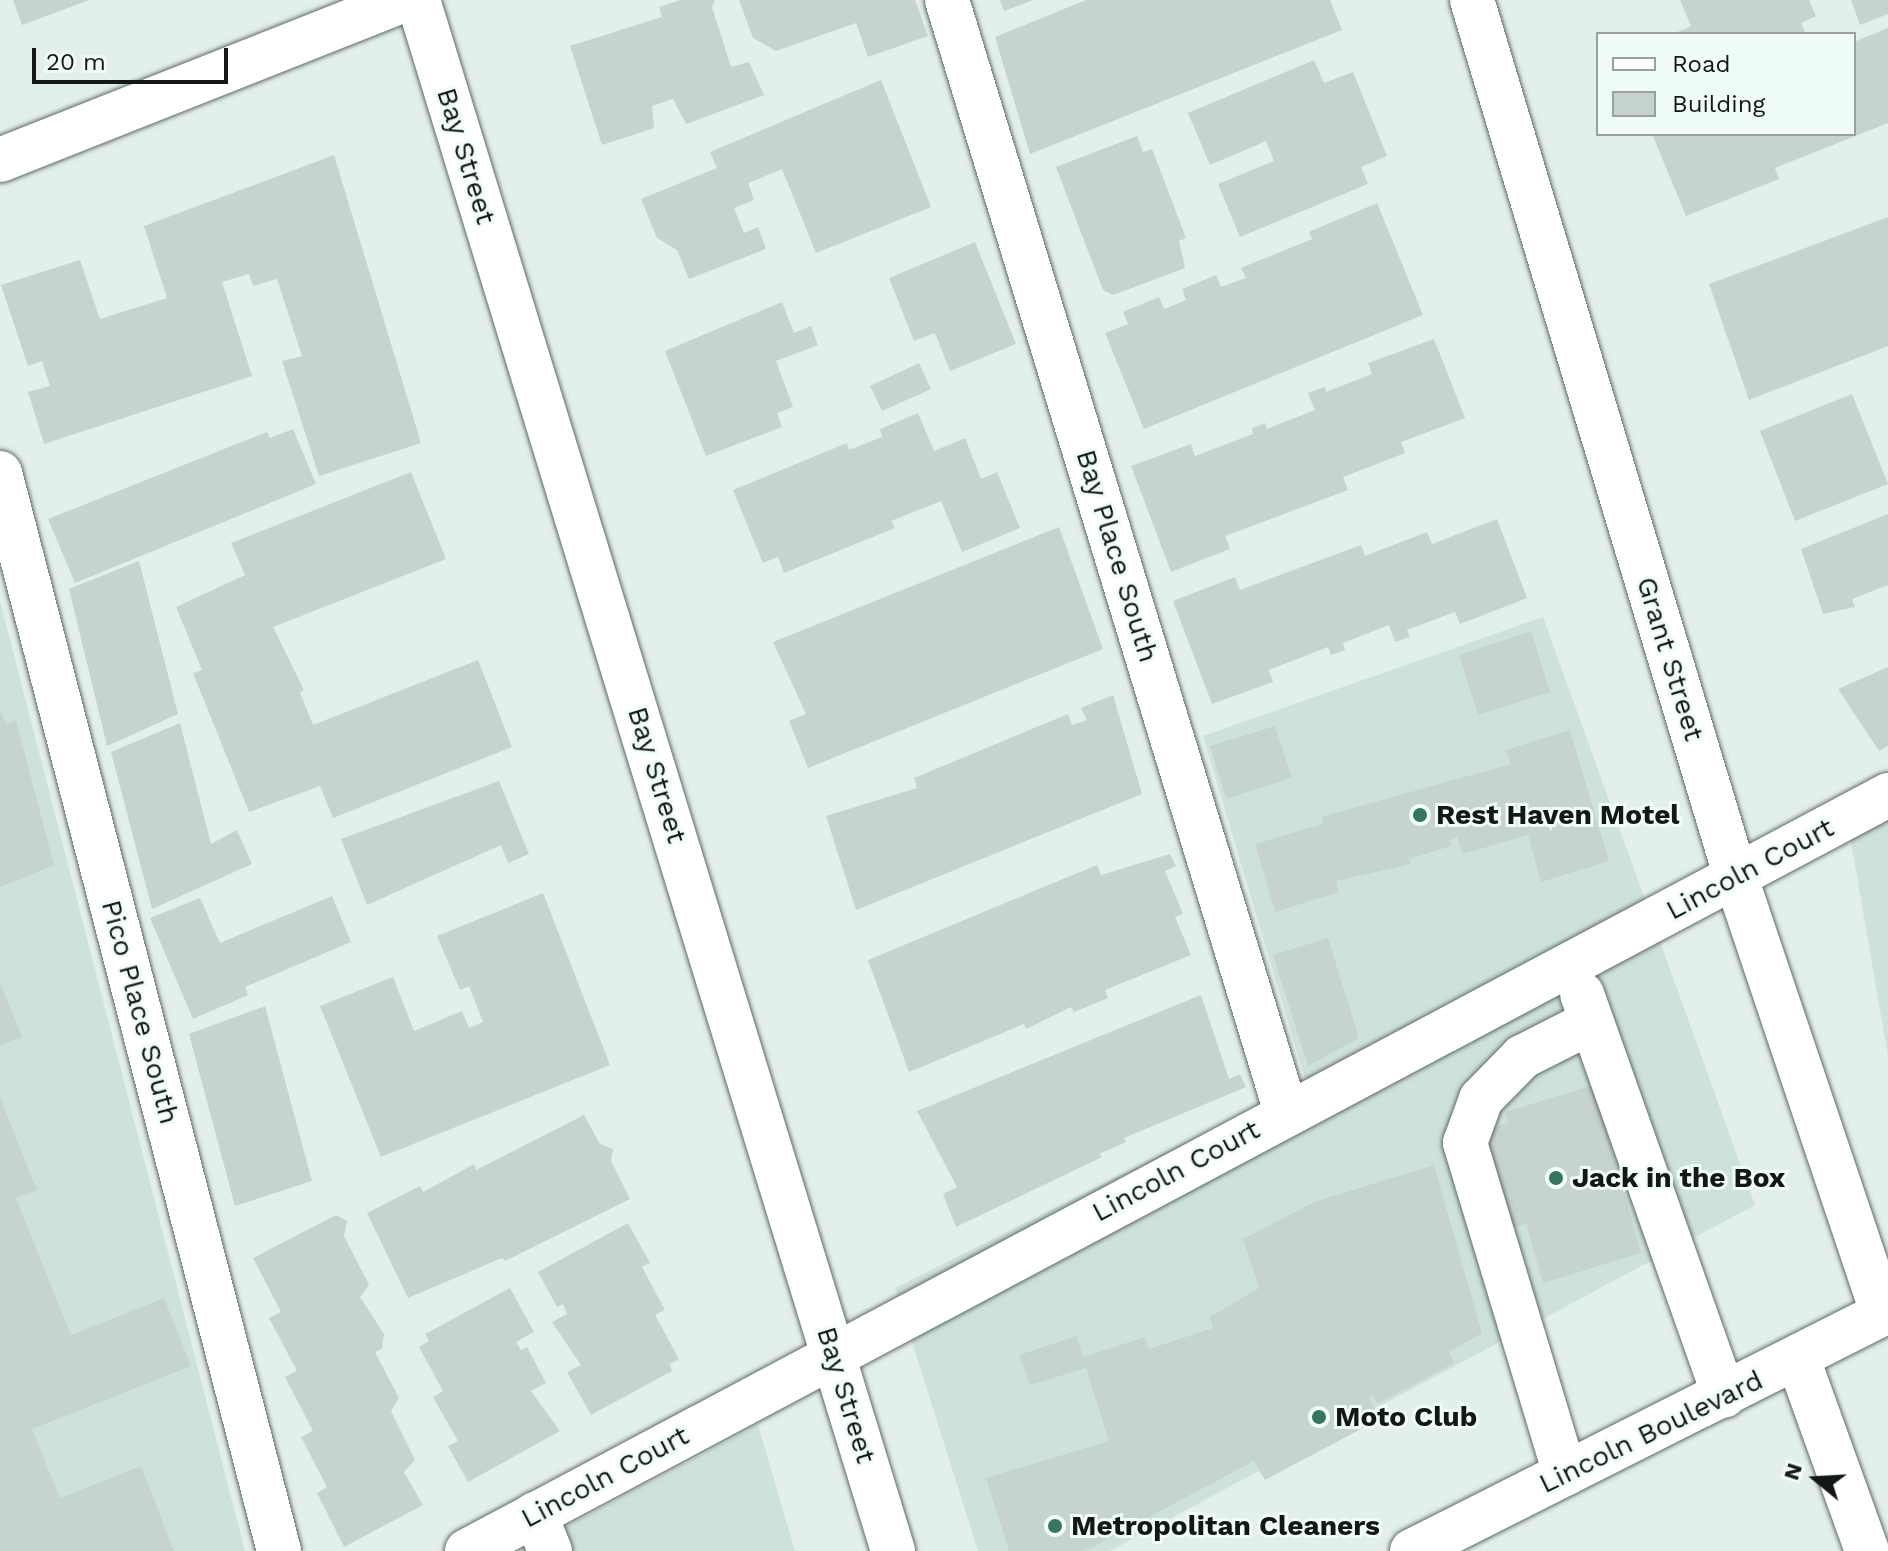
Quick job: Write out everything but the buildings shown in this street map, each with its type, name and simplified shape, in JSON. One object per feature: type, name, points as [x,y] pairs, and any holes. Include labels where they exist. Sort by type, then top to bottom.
[{"type":"main road","points":[[0,160],[405,0]]},
{"type":"main road","name":"Bay Street","points":[[418,0],[893,1551]]},
{"type":"main road","name":"Bay Place South","points":[[947,0],[1286,1112]]},
{"type":"main road","name":"Grant Street","points":[[1472,0],[1736,878],[1885,1313]]},
{"type":"main road","name":"Pico Place South","points":[[0,473],[279,1551]]},
{"type":"main road","name":"Lincoln Court","points":[[467,1551],[542,1533],[834,1354],[1888,795]]},
{"type":"main road","points":[[1571,964],[1724,1396]]},
{"type":"main road","points":[[1565,1474],[1465,1143],[1481,1099],[1522,1057],[1591,1022]]},
{"type":"main road","name":"Lincoln Boulevard","points":[[1412,1551],[1885,1313]]},
{"type":"main road","points":[[1798,1359],[1867,1551]]},
{"type":"shaded area","points":[[0,601],[245,1551],[0,1551]]},
{"type":"shaded area","points":[[1543,617],[1755,1205],[1110,1551],[978,1551],[895,1288],[1306,1082],[1203,736]]},
{"type":"shaded area","points":[[1888,798],[1888,1056],[1847,819]]},
{"type":"shaded area","points":[[758,1425],[795,1551],[520,1551]]},
{"type":"place","name":"Rest Haven Motel","points":[[1420,815]]},
{"type":"place","name":"Jack in the Box","points":[[1556,1178]]},
{"type":"place","name":"Moto Club","points":[[1319,1417]]},
{"type":"place","name":"Metropolitan Cleaners","points":[[1055,1526]]}]
